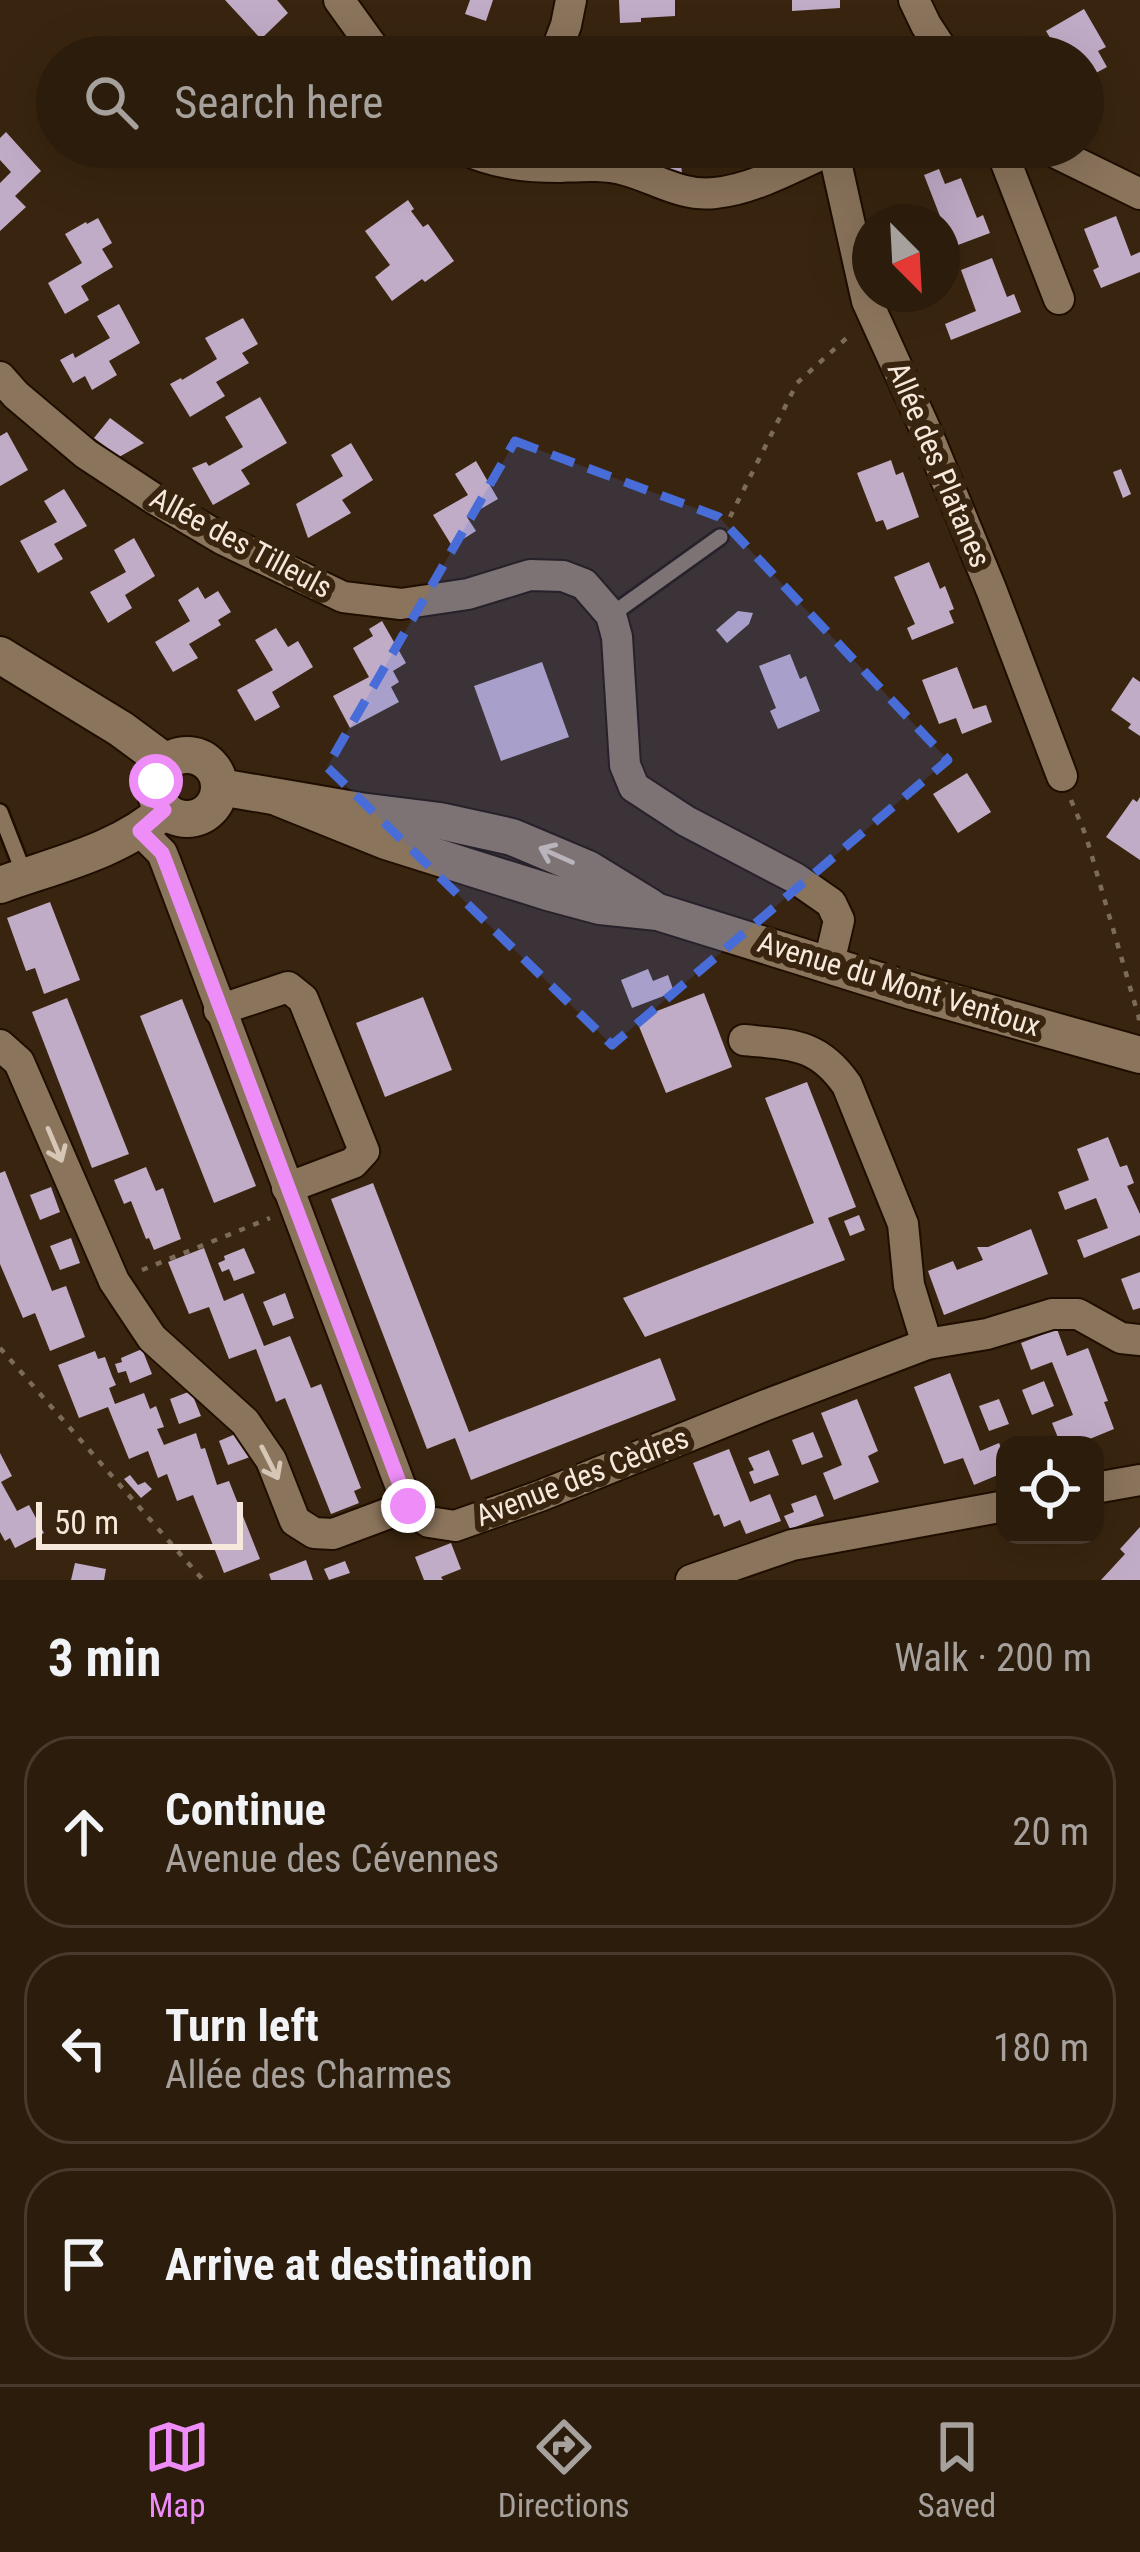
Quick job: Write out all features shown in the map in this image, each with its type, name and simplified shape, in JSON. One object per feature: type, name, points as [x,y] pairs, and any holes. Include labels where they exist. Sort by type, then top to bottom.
[{"type":"street","points":[[339,0],[365,36]]},
{"type":"street","points":[[562,36],[571,0]]},
{"type":"street","points":[[914,0],[933,36]]},
{"type":"street","points":[[616,168],[690,193],[709,194],[789,168]]},
{"type":"street","name":"Allée des Platanes","points":[[840,168],[873,314],[927,433],[1062,776]]},
{"type":"street","points":[[1008,168],[1059,299]]},
{"type":"street","points":[[1087,168],[1140,194]]},
{"type":"street","name":"Allée des Tilleuls","points":[[0,376],[86,454],[153,498],[224,540],[343,597],[401,604],[468,593],[530,575],[563,576],[584,584],[611,615]]},
{"type":"street","points":[[611,615],[625,765],[634,788],[831,903],[839,920],[829,964]]},
{"type":"street","points":[[0,655],[115,725],[167,763]]},
{"type":"street","points":[[0,1045],[19,1062],[114,1281],[152,1338],[245,1422],[271,1460],[295,1521],[314,1533],[333,1534],[408,1506],[152,821],[160,771],[167,763],[196,757],[213,768],[220,787],[213,807],[195,819],[152,821],[13,880]]},
{"type":"street","name":"Avenue du Mont Ventoux","points":[[220,787],[279,798],[386,841],[548,892],[600,906],[658,912],[1135,1054]]},
{"type":"street","points":[[219,1010],[288,987],[303,999],[364,1151],[353,1163],[291,1198]]},
{"type":"street","points":[[744,1040],[801,1045],[834,1066],[847,1085],[903,1224],[909,1285],[927,1344]]},
{"type":"street","name":"Avenue des Cèdres","points":[[408,1506],[429,1522],[455,1526],[927,1344],[987,1334],[1052,1314],[1078,1314],[1120,1338],[1140,1340]]},
{"type":"street","points":[[1104,1486],[1140,1480]]},
{"type":"street","points":[[691,1580],[792,1545],[996,1508]]},
{"type":"lane","points":[[611,615],[720,537]]},
{"type":"lane","points":[[0,812],[13,880]]},
{"type":"path","points":[[720,537],[797,383],[873,314]]},
{"type":"path","points":[[1062,776],[1085,836],[1139,1018],[1135,1054]]},
{"type":"path","points":[[114,1281],[291,1198]]},
{"type":"path","points":[[0,1348],[203,1580]]},
{"type":"highlighted area","points":[[515,441],[719,517],[948,760],[612,1045],[327,767]]},
{"type":"building","points":[[225,0],[277,0],[288,13],[258,36]]},
{"type":"building","points":[[470,0],[493,0],[486,21],[465,14]]},
{"type":"building","points":[[619,0],[675,0],[675,16],[620,23]]},
{"type":"building","points":[[792,0],[840,0],[840,8],[792,11]]},
{"type":"building","points":[[1084,9],[1100,36],[1049,36],[1046,31]]},
{"type":"building","points":[[6,132],[41,171],[15,196],[26,207],[0,231],[0,183],[11,172],[0,160],[0,138]]},
{"type":"building","points":[[939,169],[945,184],[961,178],[977,218],[983,215],[990,233],[960,244],[960,204],[935,204],[924,175]]},
{"type":"building","points":[[408,200],[423,227],[428,224],[454,261],[392,301],[375,277],[390,265],[365,231]]},
{"type":"building","points":[[1116,216],[1131,256],[1140,252],[1140,272],[1101,288],[1093,270],[1099,267],[1084,229]]},
{"type":"building","points":[[98,218],[112,243],[102,249],[113,267],[81,286],[89,300],[65,314],[48,283],[82,263],[65,234]]},
{"type":"building","points":[[992,258],[1007,297],[1014,294],[1021,312],[951,340],[945,324],[976,311],[961,270]]},
{"type":"building","points":[[119,304],[140,343],[109,361],[117,375],[92,390],[85,376],[73,383],[60,360],[73,353],[75,358],[110,338],[97,316]]},
{"type":"building","points":[[243,318],[258,344],[242,353],[249,363],[216,382],[225,396],[190,417],[170,384],[217,359],[205,338]]},
{"type":"building","points":[[260,397],[287,443],[241,470],[250,484],[213,505],[192,468],[206,462],[209,466],[243,447],[225,417]]},
{"type":"building","points":[[110,418],[144,443],[119,457],[94,438]]},
{"type":"building","points":[[7,432],[28,470],[0,486],[0,436]]},
{"type":"building","points":[[351,443],[373,480],[342,500],[351,513],[308,538],[296,504],[343,476],[331,455]]},
{"type":"building","points":[[891,460],[896,475],[903,472],[919,517],[887,530],[883,520],[876,522],[857,473]]},
{"type":"building","points":[[476,461],[498,499],[467,517],[476,531],[452,546],[433,515],[468,495],[455,474]]},
{"type":"building","points":[[1121,469],[1131,494],[1123,498],[1113,472]]},
{"type":"building","points":[[64,489],[87,526],[54,544],[63,559],[38,573],[20,541],[57,522],[44,501]]},
{"type":"building","points":[[134,538],[155,576],[125,595],[132,608],[108,623],[90,592],[126,572],[114,550]]},
{"type":"building","points":[[929,562],[940,589],[945,586],[954,623],[912,640],[907,628],[915,624],[894,577]]},
{"type":"building","points":[[198,587],[205,599],[218,591],[231,612],[218,620],[221,625],[189,644],[198,658],[173,672],[155,642],[190,621],[178,600]]},
{"type":"building","points":[[738,611],[753,613],[749,624],[727,643],[716,630]]},
{"type":"building","points":[[382,621],[406,663],[393,671],[399,682],[391,687],[399,702],[350,728],[333,696],[369,677],[353,648],[373,636],[369,629]]},
{"type":"building","points":[[276,628],[288,647],[298,641],[313,667],[272,692],[280,707],[255,721],[237,690],[273,670],[255,640]]},
{"type":"building","points":[[790,654],[800,679],[806,676],[820,711],[778,729],[770,711],[776,708],[759,666]]},
{"type":"building","points":[[542,662],[569,737],[501,761],[474,686]]},
{"type":"building","points":[[957,667],[973,709],[986,705],[992,722],[962,734],[956,718],[939,724],[922,680]]},
{"type":"building","points":[[1133,677],[1140,682],[1140,736],[1111,710]]},
{"type":"building","points":[[967,773],[991,812],[958,833],[933,794]]},
{"type":"building","points":[[1140,797],[1140,860],[1106,837],[1133,799],[1137,802]]},
{"type":"building","points":[[50,902],[80,980],[44,994],[35,968],[26,971],[7,918]]},
{"type":"building","points":[[648,969],[653,981],[668,975],[674,992],[632,1008],[621,980]]},
{"type":"building","points":[[704,993],[732,1067],[666,1093],[636,1019]]},
{"type":"building","points":[[423,997],[452,1070],[385,1097],[356,1023]]},
{"type":"building","points":[[67,998],[129,1154],[92,1168],[32,1012]]},
{"type":"building","points":[[182,999],[256,1186],[214,1203],[140,1016]]},
{"type":"building","points":[[807,1082],[856,1207],[828,1218],[845,1260],[645,1337],[623,1298],[814,1223],[765,1098]]},
{"type":"building","points":[[1108,1137],[1120,1167],[1127,1165],[1134,1183],[1127,1186],[1140,1214],[1140,1235],[1084,1258],[1077,1240],[1108,1228],[1096,1198],[1065,1210],[1058,1192],[1089,1180],[1077,1149]]},
{"type":"building","points":[[146,1167],[156,1191],[163,1188],[181,1239],[154,1250],[131,1201],[124,1204],[114,1180]]},
{"type":"building","points":[[5,1171],[52,1291],[66,1286],[85,1337],[50,1351],[35,1313],[23,1318],[0,1264],[0,1173]]},
{"type":"building","points":[[373,1183],[469,1432],[660,1358],[676,1400],[471,1480],[455,1438],[427,1449],[331,1199]]},
{"type":"building","points":[[51,1187],[60,1212],[40,1220],[30,1195]]},
{"type":"building","points":[[859,1215],[865,1230],[850,1236],[844,1221]]},
{"type":"building","points":[[1031,1229],[1048,1274],[944,1315],[928,1271],[953,1261],[957,1270],[983,1260],[977,1247]]},
{"type":"building","points":[[71,1238],[80,1263],[60,1270],[50,1246]]},
{"type":"building","points":[[204,1248],[224,1301],[243,1293],[264,1346],[290,1336],[311,1388],[321,1384],[361,1488],[354,1491],[359,1503],[331,1514],[285,1398],[276,1402],[256,1349],[229,1359],[209,1307],[189,1314],[168,1262]]},
{"type":"building","points":[[244,1248],[255,1273],[234,1281],[229,1269],[222,1272],[218,1263]]},
{"type":"building","points":[[1140,1272],[1140,1308],[1133,1310],[1121,1279]]},
{"type":"building","points":[[285,1293],[294,1318],[273,1326],[263,1302]]},
{"type":"building","points":[[1057,1329],[1067,1356],[1088,1348],[1114,1429],[1097,1436],[1057,1436],[1052,1423],[1073,1415],[1052,1362],[1031,1370],[1021,1343]]},
{"type":"building","points":[[142,1349],[152,1374],[130,1383],[126,1371],[118,1373],[115,1364]]},
{"type":"building","points":[[95,1351],[98,1359],[105,1357],[116,1385],[109,1388],[115,1404],[144,1393],[150,1409],[156,1406],[164,1427],[157,1429],[164,1445],[196,1433],[217,1485],[229,1481],[260,1559],[224,1573],[193,1495],[177,1501],[167,1474],[158,1478],[148,1451],[129,1459],[108,1407],[79,1418],[58,1365]]},
{"type":"building","points":[[950,1373],[980,1451],[996,1444],[996,1476],[974,1485],[963,1458],[944,1464],[914,1387]]},
{"type":"building","points":[[1044,1381],[1054,1406],[1032,1415],[1022,1390]]},
{"type":"building","points":[[191,1391],[201,1416],[179,1424],[170,1399]]},
{"type":"building","points":[[857,1399],[878,1451],[868,1456],[879,1482],[834,1500],[823,1473],[842,1465],[821,1413]]},
{"type":"building","points":[[999,1399],[1009,1424],[989,1431],[979,1406]]},
{"type":"building","points":[[240,1432],[250,1457],[228,1465],[219,1441]]},
{"type":"building","points":[[813,1432],[823,1457],[802,1465],[792,1440]]},
{"type":"building","points":[[729,1449],[750,1502],[770,1494],[781,1521],[746,1534],[740,1520],[724,1527],[719,1514],[714,1516],[693,1463]]},
{"type":"building","points":[[769,1450],[779,1475],[754,1484],[748,1458]]},
{"type":"building","points":[[0,1453],[12,1476],[1,1482],[17,1511],[29,1505],[44,1533],[15,1548],[0,1532]]},
{"type":"building","points":[[130,1475],[138,1485],[145,1482],[152,1489],[141,1498],[124,1479]]},
{"type":"building","points":[[816,1495],[824,1516],[790,1529],[784,1516],[794,1512],[791,1504]]},
{"type":"building","points":[[1140,1527],[1140,1580],[1101,1580],[1125,1554],[1120,1549]]},
{"type":"building","points":[[451,1543],[461,1569],[441,1577],[443,1580],[424,1580],[415,1557]]},
{"type":"building","points":[[306,1560],[313,1580],[271,1580],[269,1574]]},
{"type":"building","points":[[345,1561],[350,1573],[329,1580],[324,1569]]},
{"type":"building","points":[[75,1563],[106,1569],[104,1580],[71,1580]]},
{"type":"route","points":[[156,781],[158,802],[164,810],[140,831],[166,863],[408,1506]]}]
